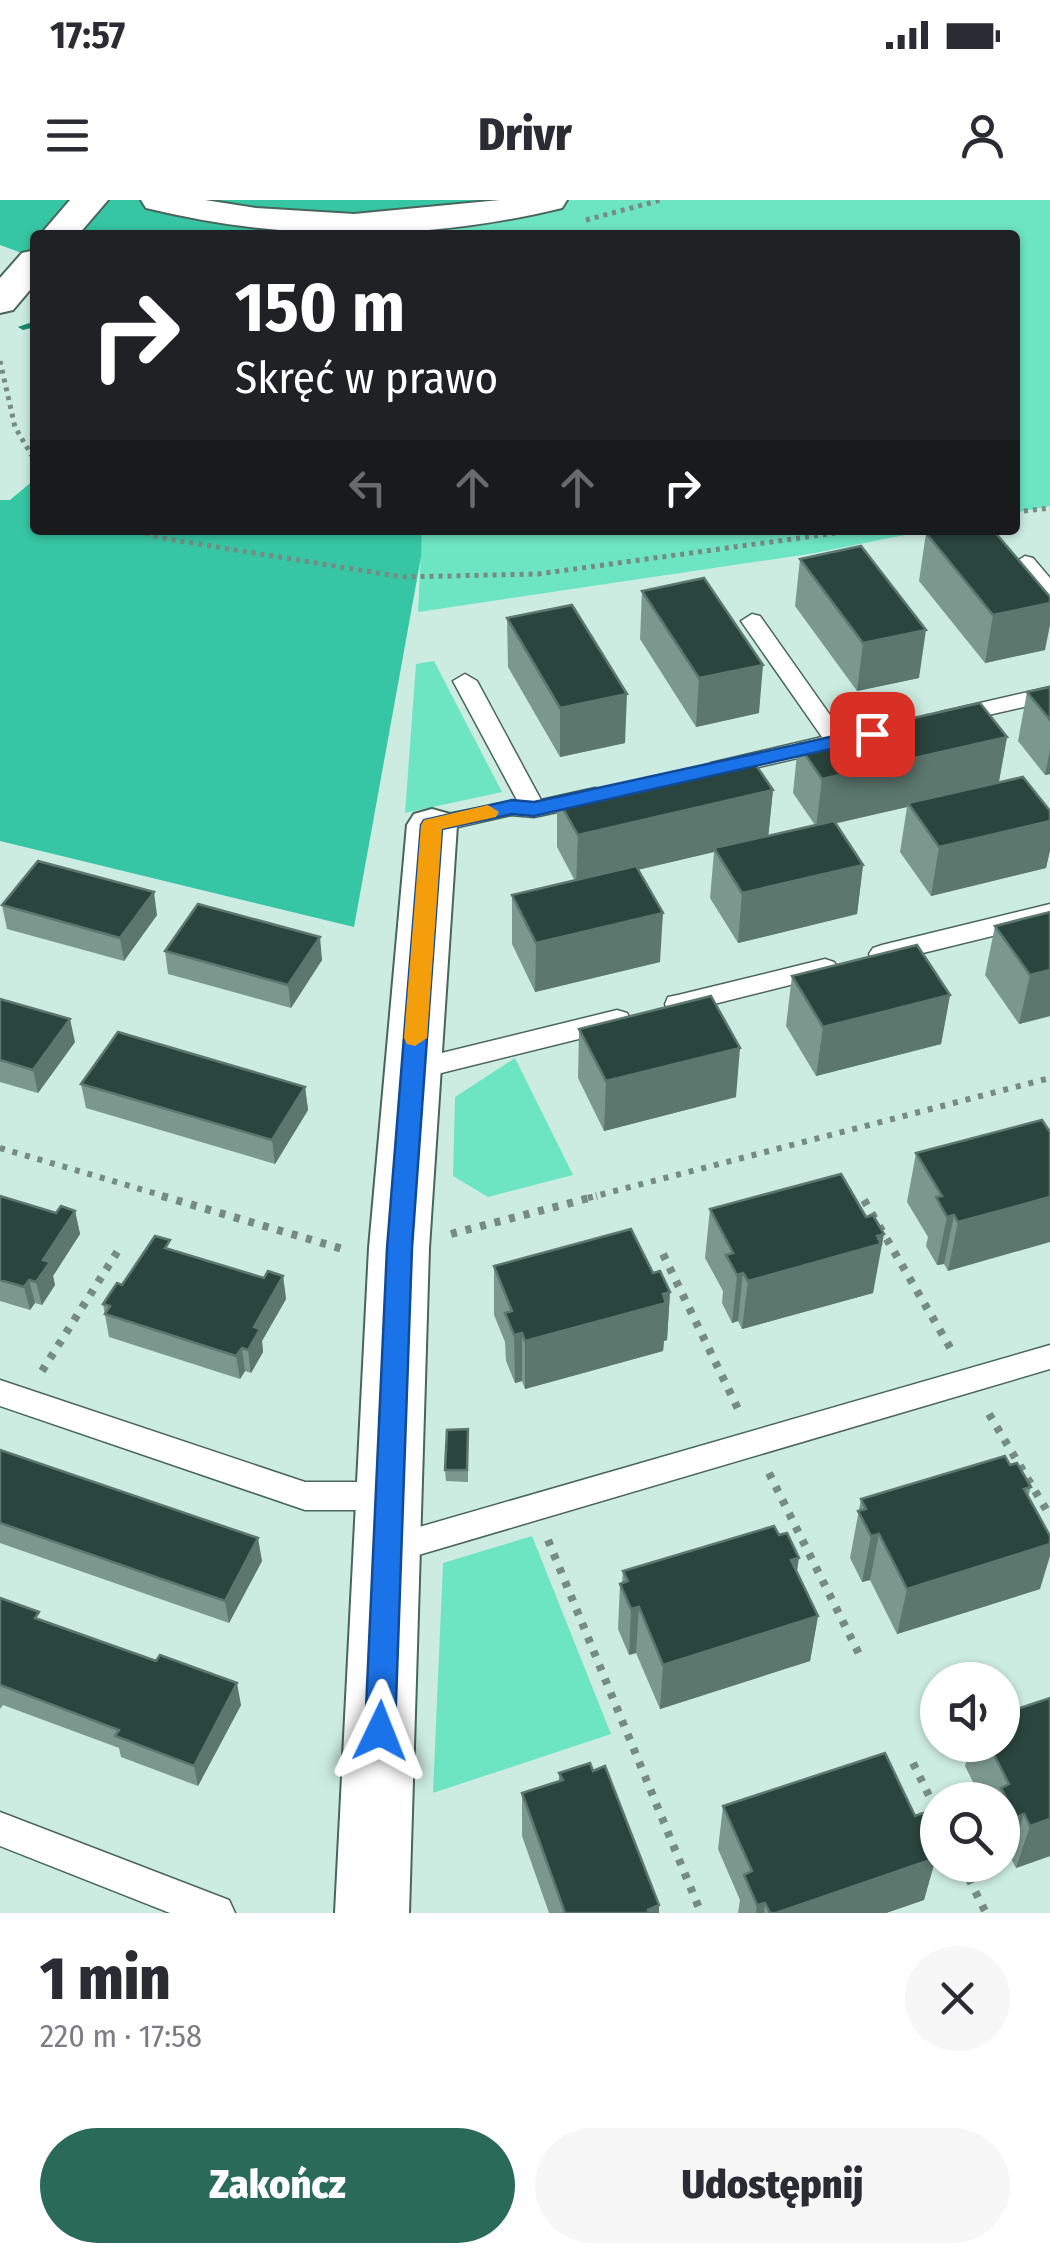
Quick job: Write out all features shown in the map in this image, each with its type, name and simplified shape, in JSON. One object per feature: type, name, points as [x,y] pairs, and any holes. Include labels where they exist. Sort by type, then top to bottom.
[{"type":"street","points":[[63,230],[90,200]]},
{"type":"street","points":[[160,200],[238,218],[360,226],[465,218],[549,200]]},
{"type":"street","points":[[0,302],[30,267]]},
{"type":"street","points":[[372,1913],[400,1248],[432,825]]},
{"type":"lane","points":[[1026,564],[1050,591]]},
{"type":"lane","points":[[704,771],[846,740],[752,620]]},
{"type":"lane","points":[[465,682],[534,809]]},
{"type":"lane","points":[[934,720],[1050,694]]},
{"type":"lane","points":[[432,825],[512,807],[534,809],[628,788]]},
{"type":"lane","points":[[413,1070],[1050,912]]},
{"type":"lane","points":[[12,1397],[389,1523],[535,1507],[1050,1358]]},
{"type":"lane","points":[[0,1829],[216,1913]]},
{"type":"path","points":[[0,361],[15,428],[30,453]]},
{"type":"path","points":[[1020,511],[1050,508]]},
{"type":"path","points":[[152,535],[403,578],[538,574],[822,535]]},
{"type":"path","points":[[0,1148],[351,1252],[400,1248],[1050,1078]]},
{"type":"path","points":[[12,1397],[119,1250]]},
{"type":"path","points":[[535,1507],[701,1913]]},
{"type":"path","points":[[912,1763],[922,1782]]},
{"type":"path","points":[[970,1882],[986,1913]]},
{"type":"green space","points":[[0,200],[481,200],[454,209],[437,230],[30,230],[30,262],[19,252],[0,245]]},
{"type":"green space","points":[[481,200],[1050,200],[1050,506],[1020,512],[1020,230],[437,230],[454,209]]},
{"type":"green space","points":[[30,483],[30,535],[422,535],[354,927],[0,841],[0,500],[10,500]]},
{"type":"green space","points":[[422,535],[904,535],[815,553],[418,612]]},
{"type":"green space","points":[[434,661],[502,792],[405,813],[416,664]]},
{"type":"green space","points":[[515,1058],[573,1175],[488,1197],[453,1176],[455,1097]]},
{"type":"green space","points":[[532,1536],[611,1734],[433,1793],[443,1563]]},
{"type":"building","points":[[928,535],[997,535],[1050,597],[1050,603],[993,615]]},
{"type":"building","points":[[861,546],[926,630],[863,643],[800,559]]},
{"type":"building","points":[[704,578],[763,665],[699,678],[642,591]]},
{"type":"building","points":[[572,605],[627,694],[560,708],[507,618]]},
{"type":"building","points":[[1050,687],[1050,720],[1027,692]]},
{"type":"building","points":[[980,703],[1007,737],[822,779],[798,744]]},
{"type":"building","points":[[749,755],[773,790],[578,835],[557,798]]},
{"type":"building","points":[[1023,777],[1050,811],[1050,821],[939,847],[908,803]]},
{"type":"building","points":[[834,821],[863,865],[742,893],[714,848]]},
{"type":"building","points":[[38,861],[154,892],[120,938],[2,905]]},
{"type":"building","points":[[636,866],[663,913],[536,943],[512,895]]},
{"type":"building","points":[[198,904],[320,937],[288,985],[165,951]]},
{"type":"building","points":[[1050,912],[1050,970],[1030,975],[995,926]]},
{"type":"building","points":[[917,945],[950,995],[823,1027],[792,976]]},
{"type":"building","points":[[711,996],[740,1048],[606,1081],[579,1029]]},
{"type":"building","points":[[0,999],[70,1019],[33,1070],[0,1060]]},
{"type":"building","points":[[118,1032],[305,1087],[272,1140],[81,1084]]},
{"type":"building","points":[[1042,1120],[1050,1132],[1050,1197],[958,1222],[954,1215],[947,1217],[936,1197],[942,1196],[916,1153]]},
{"type":"building","points":[[841,1174],[866,1217],[873,1215],[884,1234],[877,1236],[881,1244],[748,1281],[743,1273],[737,1275],[726,1255],[733,1253],[710,1209]]},
{"type":"building","points":[[0,1196],[56,1213],[61,1206],[75,1211],[43,1260],[50,1262],[36,1282],[29,1280],[24,1287],[0,1280]]},
{"type":"building","points":[[631,1229],[653,1273],[660,1271],[670,1292],[663,1294],[666,1303],[525,1341],[522,1333],[514,1335],[505,1313],[512,1311],[494,1266]]},
{"type":"building","points":[[155,1236],[170,1240],[165,1248],[264,1278],[268,1271],[283,1276],[254,1327],[260,1329],[248,1350],[242,1348],[236,1356],[105,1314],[110,1306],[103,1304],[117,1283],[122,1285]]},
{"type":"building","points":[[468,1429],[467,1470],[445,1470],[447,1430]]},
{"type":"building","points":[[0,1450],[258,1538],[225,1601],[0,1523]]},
{"type":"building","points":[[1005,1456],[1010,1465],[1017,1463],[1031,1487],[1024,1489],[1050,1536],[1050,1544],[907,1589],[879,1534],[871,1536],[858,1511],[866,1509],[861,1499]]},
{"type":"building","points":[[774,1526],[779,1535],[787,1533],[799,1558],[791,1560],[818,1616],[663,1665],[639,1607],[631,1609],[620,1584],[628,1581],[623,1571]]},
{"type":"building","points":[[0,1598],[39,1612],[35,1618],[156,1661],[160,1655],[237,1683],[194,1766],[115,1736],[119,1730],[0,1685]]},
{"type":"building","points":[[1050,1698],[1050,1819],[1030,1826],[1024,1814],[1020,1816],[1020,1782],[1008,1782],[998,1762],[1020,1762],[1020,1708]]},
{"type":"building","points":[[885,1753],[915,1816],[920,1814],[920,1864],[770,1913],[765,1903],[757,1905],[744,1875],[752,1871],[723,1806]]},
{"type":"building","points":[[590,1763],[593,1771],[605,1766],[659,1905],[649,1913],[565,1913],[522,1793],[563,1780],[559,1773]]},
{"type":"waterway","points":[[23,327],[30,325]]},
{"type":"slow traffic","points":[[415,1038],[432,825],[488,812]]},
{"type":"route","points":[[380,1731],[400,1248],[432,825],[512,807],[534,809],[872,734]]}]
